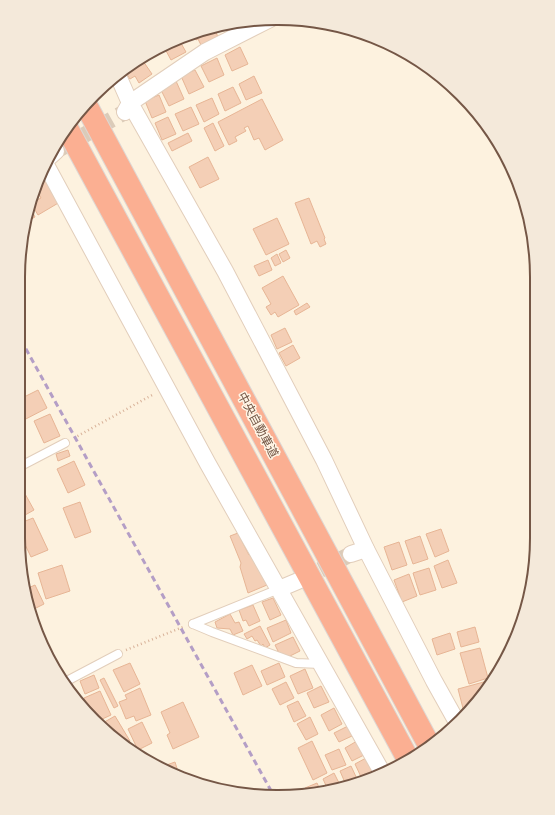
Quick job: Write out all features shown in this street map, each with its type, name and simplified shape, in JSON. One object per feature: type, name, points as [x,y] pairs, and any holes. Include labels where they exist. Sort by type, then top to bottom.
[{"type":"highway","name":"中央自動車道","points":[[88,111],[427,741]]},
{"type":"highway","points":[[70,134],[406,755]]},
{"type":"street","points":[[127,108],[205,52],[256,26]]},
{"type":"street","points":[[119,81],[127,108],[225,271],[324,460],[366,549],[454,717]]},
{"type":"street","points":[[49,170],[166,387],[380,768]]},
{"type":"street","points":[[350,554],[366,549]]},
{"type":"street","points":[[279,589],[298,581]]},
{"type":"lane","points":[[25,464],[65,443]]},
{"type":"lane","points":[[193,624],[279,589]]},
{"type":"lane","points":[[193,624],[296,663],[321,664]]},
{"type":"lane","points":[[69,680],[118,654]]},
{"type":"path","points":[[65,443],[166,387]]},
{"type":"path","points":[[118,654],[193,624]]},
{"type":"building","points":[[216,33],[218,37],[201,45],[198,39],[196,40],[196,38]]},
{"type":"building","points":[[181,44],[186,52],[171,60],[166,51]]},
{"type":"building","points":[[240,47],[248,64],[232,71],[225,55]]},
{"type":"building","points":[[217,58],[224,75],[209,82],[201,66]]},
{"type":"building","points":[[145,63],[152,74],[139,83],[135,76],[130,79],[127,75]]},
{"type":"building","points":[[195,70],[204,87],[189,94],[181,76]]},
{"type":"building","points":[[254,76],[262,93],[246,100],[239,84]]},
{"type":"building","points":[[176,81],[184,99],[169,106],[160,88]]},
{"type":"building","points":[[233,87],[241,103],[225,111],[218,94]]},
{"type":"building","points":[[159,95],[166,112],[152,118],[145,101]]},
{"type":"building","points":[[212,98],[219,114],[204,122],[196,105]]},
{"type":"building","points":[[262,99],[283,140],[265,150],[259,138],[254,140],[248,126],[244,128],[246,131],[235,137],[237,141],[229,145],[218,122]]},
{"type":"building","points":[[191,107],[199,124],[183,131],[175,114]]},
{"type":"building","points":[[168,117],[176,134],[162,140],[155,123]]},
{"type":"building","points":[[213,123],[224,146],[215,151],[204,128]]},
{"type":"building","points":[[188,133],[192,141],[172,151],[168,143]]},
{"type":"building","points":[[208,157],[219,179],[200,188],[189,167]]},
{"type":"building","points":[[47,178],[60,202],[38,215],[35,209],[37,200],[41,198],[39,194],[45,179]]},
{"type":"building","points":[[309,198],[325,238],[326,244],[320,247],[317,241],[311,244],[295,203]]},
{"type":"building","points":[[277,218],[289,244],[266,255],[253,229]]},
{"type":"building","points":[[286,250],[290,258],[283,262],[279,254]]},
{"type":"building","points":[[277,254],[281,263],[275,266],[271,258]]},
{"type":"building","points":[[268,260],[272,270],[259,276],[254,266]]},
{"type":"building","points":[[283,276],[299,305],[278,317],[275,312],[271,315],[266,307],[271,304],[262,288]]},
{"type":"building","points":[[307,303],[310,307],[296,315],[294,311]]},
{"type":"building","points":[[285,328],[292,342],[277,349],[271,335]]},
{"type":"building","points":[[293,345],[300,358],[286,366],[279,353]]},
{"type":"building","points":[[38,390],[47,408],[25,419],[25,396]]},
{"type":"building","points":[[50,414],[60,436],[44,443],[34,421]]},
{"type":"building","points":[[68,450],[70,456],[58,461],[56,454]]},
{"type":"building","points":[[74,461],[85,485],[68,493],[57,469]]},
{"type":"building","points":[[25,494],[34,510],[25,515]]},
{"type":"building","points":[[80,502],[91,532],[75,538],[63,508]]},
{"type":"building","points":[[33,518],[48,550],[31,557],[25,546],[25,521]]},
{"type":"building","points":[[441,529],[449,551],[435,557],[426,534]]},
{"type":"building","points":[[238,533],[249,555],[252,554],[267,585],[248,593],[240,567],[241,563],[230,536]]},
{"type":"building","points":[[420,536],[428,559],[413,564],[405,541]]},
{"type":"building","points":[[399,542],[407,565],[392,570],[384,547]]},
{"type":"building","points":[[448,560],[457,583],[442,588],[434,566]]},
{"type":"building","points":[[62,565],[70,591],[46,599],[38,573]]},
{"type":"building","points":[[429,568],[436,590],[420,595],[413,573]]},
{"type":"building","points":[[409,574],[417,596],[402,602],[394,580]]},
{"type":"building","points":[[35,585],[44,604],[35,608],[30,587]]},
{"type":"building","points":[[273,598],[281,615],[270,620],[262,602]]},
{"type":"building","points":[[253,605],[260,621],[249,626],[246,620],[243,621],[239,610]]},
{"type":"building","points":[[230,614],[235,623],[239,622],[243,631],[233,635],[230,629],[217,628],[215,622]]},
{"type":"building","points":[[286,620],[291,633],[273,642],[267,628]]},
{"type":"building","points":[[260,626],[270,645],[265,648],[263,644],[261,646],[257,640],[255,641],[252,636],[247,639],[244,634]]},
{"type":"building","points":[[475,627],[479,642],[461,647],[457,632]]},
{"type":"building","points":[[450,633],[455,649],[437,655],[432,639]]},
{"type":"building","points":[[293,637],[300,651],[288,657],[279,653],[275,645]]},
{"type":"building","points":[[480,648],[488,677],[487,678],[469,684],[460,653]]},
{"type":"building","points":[[130,663],[140,684],[124,692],[113,670]]},
{"type":"building","points":[[279,663],[285,677],[267,685],[261,671]]},
{"type":"building","points":[[252,665],[262,686],[243,695],[234,673]]},
{"type":"building","points":[[305,669],[313,688],[298,694],[290,676]]},
{"type":"building","points":[[94,675],[99,688],[85,694],[80,681]]},
{"type":"building","points":[[104,678],[118,706],[114,708],[100,680]]},
{"type":"building","points":[[286,682],[294,698],[280,705],[272,689]]},
{"type":"building","points":[[484,682],[463,708],[458,689]]},
{"type":"building","points":[[321,686],[329,702],[314,708],[307,693]]},
{"type":"building","points":[[140,688],[151,715],[136,721],[134,716],[126,719],[119,702],[127,699],[125,695]]},
{"type":"building","points":[[100,691],[111,715],[102,719],[84,698]]},
{"type":"building","points":[[298,701],[306,716],[294,722],[287,706]]},
{"type":"building","points":[[183,702],[199,737],[173,749],[167,735],[170,733],[161,712]]},
{"type":"building","points":[[334,708],[342,724],[329,731],[321,715]]},
{"type":"building","points":[[115,716],[130,741],[124,738],[105,722]]},
{"type":"building","points":[[310,717],[318,734],[306,740],[297,724]]},
{"type":"building","points":[[142,722],[152,743],[140,749],[136,747],[128,729]]},
{"type":"building","points":[[348,726],[352,736],[339,742],[334,733]]},
{"type":"building","points":[[312,741],[327,773],[313,780],[298,748]]},
{"type":"building","points":[[357,741],[364,755],[352,761],[345,748]]},
{"type":"building","points":[[339,749],[346,765],[332,770],[325,755]]},
{"type":"building","points":[[366,758],[372,772],[361,776],[355,764]]},
{"type":"building","points":[[175,762],[177,769],[167,765]]},
{"type":"building","points":[[351,766],[356,778],[344,781],[340,771]]},
{"type":"building","points":[[334,773],[339,782],[326,785],[323,779]]},
{"type":"building","points":[[317,783],[319,786],[310,788],[305,788]]},
{"type":"tunnel","points":[[61,148],[125,112]]},
{"type":"tunnel","points":[[299,581],[351,554]]},
{"type":"railway","points":[[25,347],[270,790]]}]
